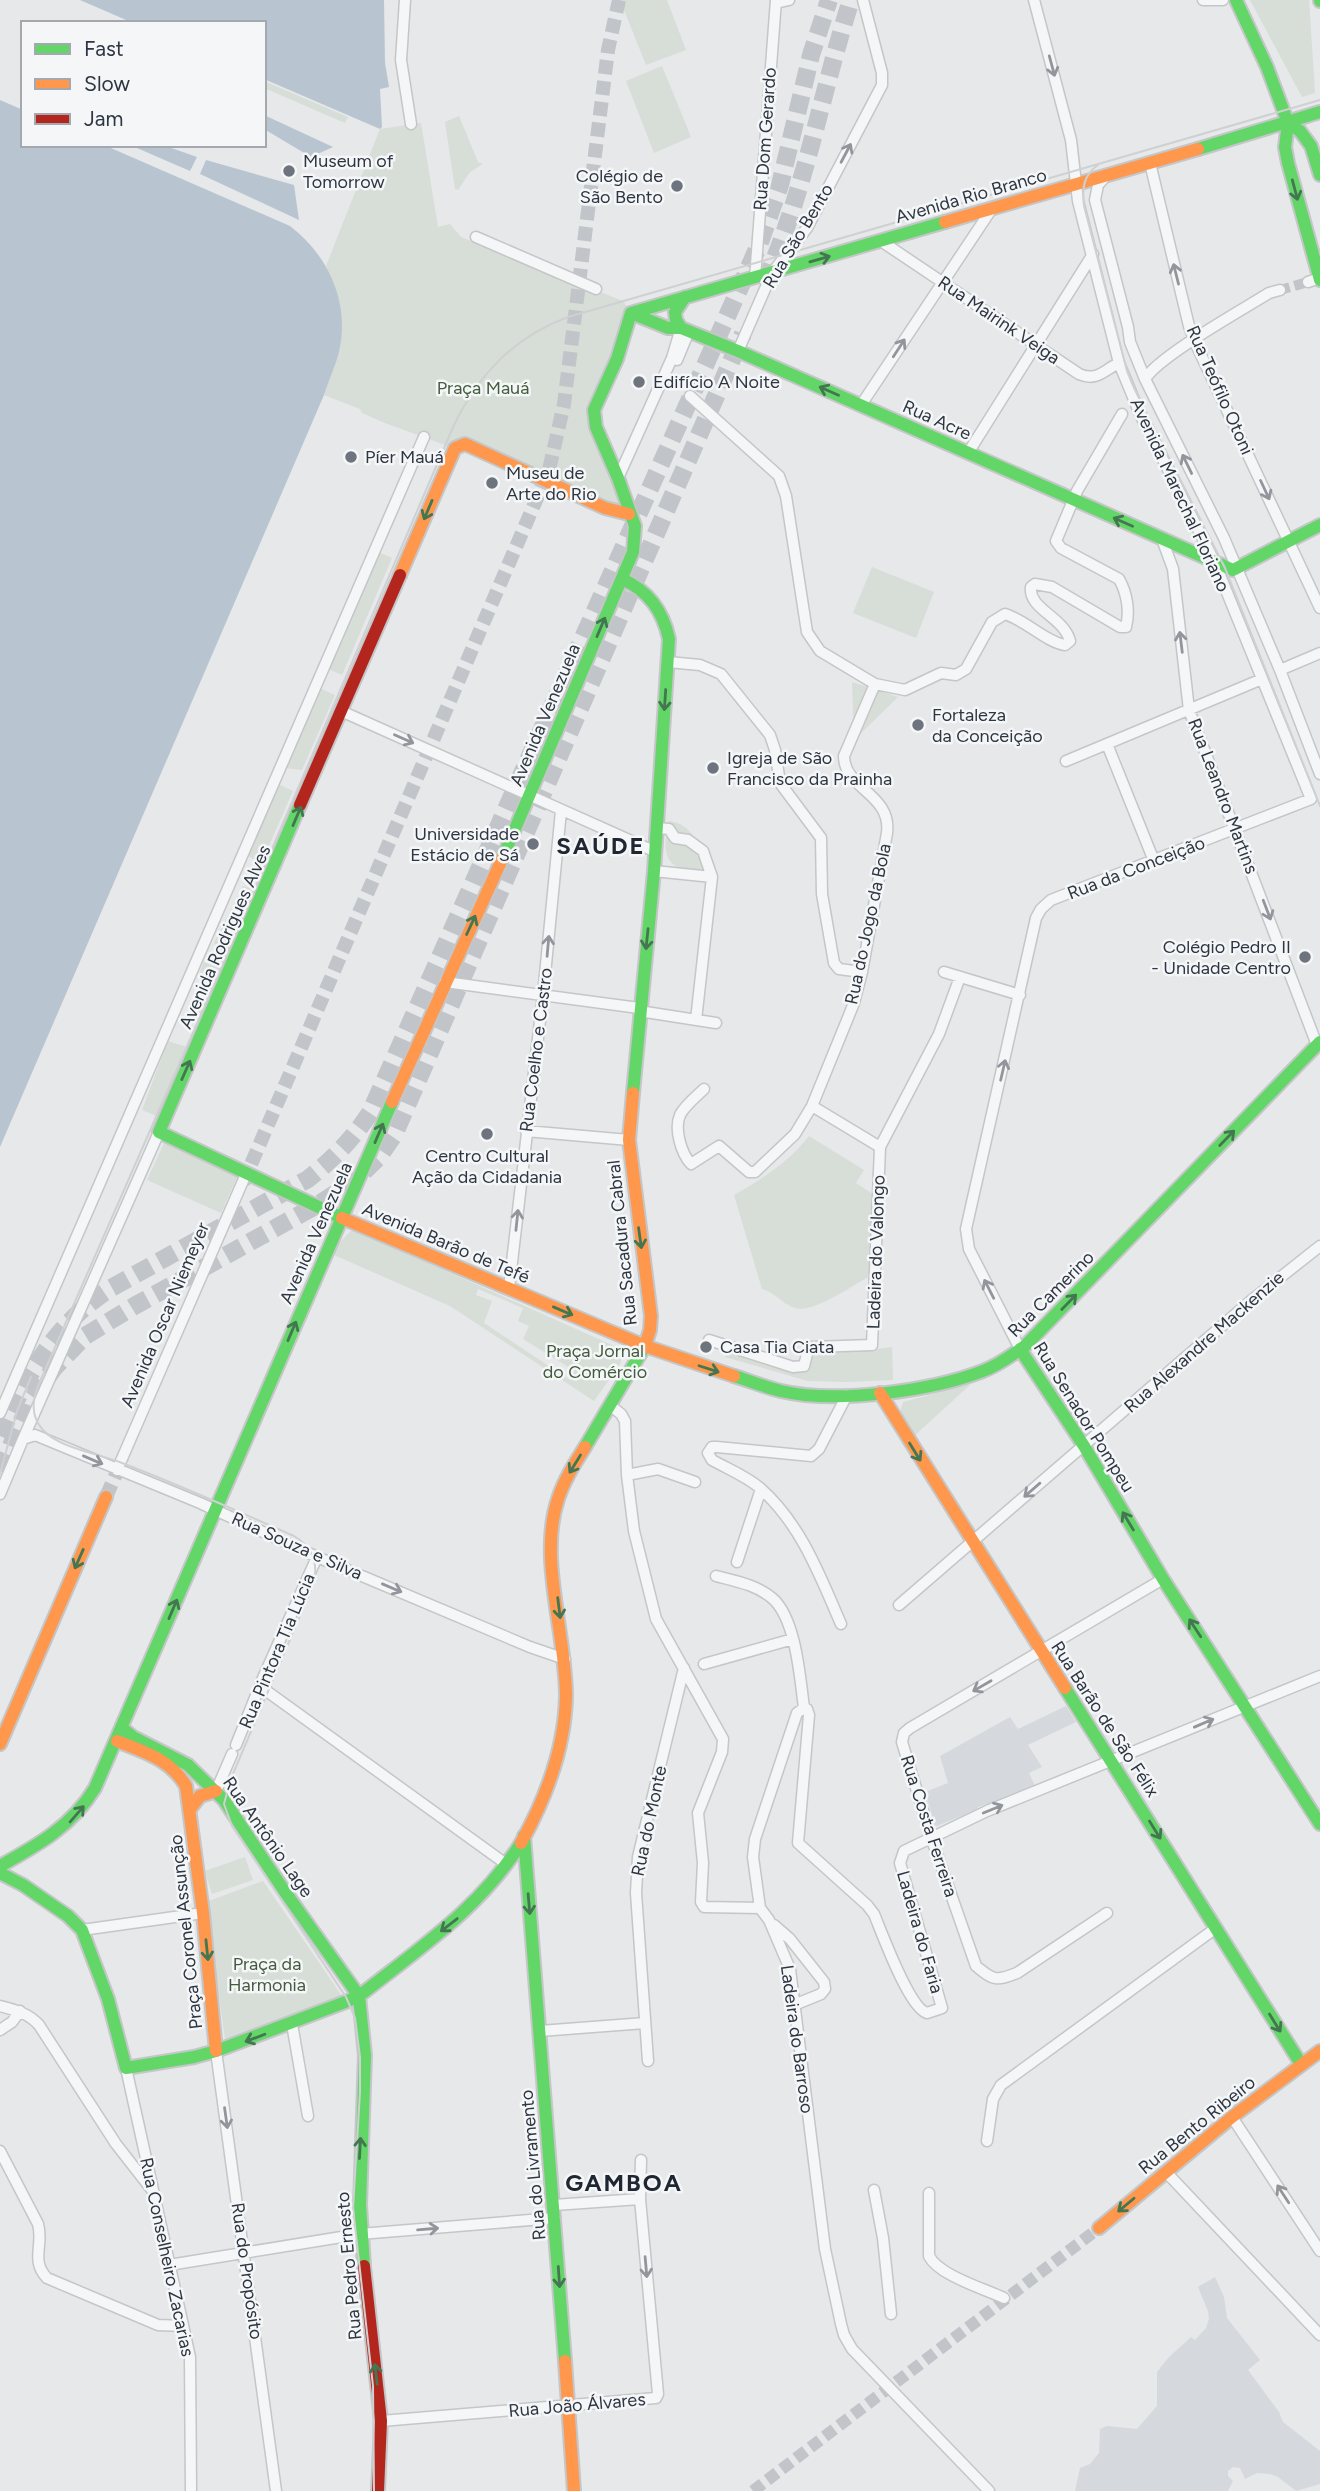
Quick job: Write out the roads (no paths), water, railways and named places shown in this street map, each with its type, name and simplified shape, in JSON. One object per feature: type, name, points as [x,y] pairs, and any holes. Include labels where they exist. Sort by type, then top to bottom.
[{"type":"street","points":[[405,0],[401,60],[411,124]]},
{"type":"street","points":[[776,1],[789,0]]},
{"type":"street","name":"Rua São Bento","points":[[738,351],[772,273],[807,228],[882,85],[880,63],[863,0]]},
{"type":"street","name":"Avenida Marechal Floriano","points":[[1034,0],[1071,140],[1075,184],[1119,362],[1140,414],[1198,529],[1226,567],[1280,670],[1320,774]]},
{"type":"street","points":[[1203,0],[1223,0]]},
{"type":"street","points":[[1237,0],[1288,123],[1285,147],[1316,280]]},
{"type":"street","name":"Rua Dom Gerardo","points":[[755,278],[776,1]]},
{"type":"street","name":"Avenida Rio Branco","points":[[631,313],[1320,112]]},
{"type":"street","points":[[1288,123],[1300,131],[1311,146],[1320,175]]},
{"type":"street","name":"Rua Teófilo Otoni","points":[[1150,163],[1194,340],[1320,608]]},
{"type":"street","name":"Avenida Marechal Floriano","points":[[1107,175],[1098,185],[1095,200],[1130,342],[1145,379],[1224,538],[1226,567],[1262,679],[1311,800]]},
{"type":"street","points":[[861,405],[991,209]]},
{"type":"street","points":[[476,237],[596,289]]},
{"type":"street","name":"Rua Mairink Veiga","points":[[881,241],[1079,374],[1093,378],[1100,376],[1119,362]]},
{"type":"street","points":[[968,453],[1093,254]]},
{"type":"street","points":[[1145,379],[1150,371],[1194,340],[1269,293],[1280,290]]},
{"type":"street","points":[[685,297],[673,313],[674,319],[685,330]]},
{"type":"street","points":[[622,579],[635,539],[635,526],[596,428],[594,410],[617,359],[631,313]]},
{"type":"street","name":"Rua Acre","points":[[631,313],[738,351],[1226,567]]},
{"type":"street","points":[[674,368],[685,330]]},
{"type":"street","points":[[618,478],[685,330]]},
{"type":"street","points":[[690,396],[779,476],[786,496],[807,632],[820,652],[875,684],[905,690],[941,673],[962,673],[992,622],[1005,614],[1056,643],[1066,645],[1070,641],[1067,631],[1034,601],[1030,593],[1035,584],[1052,587],[1120,627],[1126,627],[1128,607],[1119,579],[1057,545],[1057,536],[1077,491],[1122,414]]},
{"type":"street","name":"Avenida Rodrigues Alves","points":[[0,1413],[424,437]]},
{"type":"street","name":"Avenida Rodrigues Alves","points":[[0,1494],[455,448],[465,444],[606,508],[629,514]]},
{"type":"street","points":[[1226,567],[1290,541],[1320,525]]},
{"type":"street","points":[[1186,549],[1198,529]]},
{"type":"street","name":"Rua Leandro Martins","points":[[1162,539],[1173,569],[1189,710],[1319,1043]]},
{"type":"street","name":"Rua Sacadura Cabral","points":[[126,2068],[216,2051],[359,1996],[483,1895],[524,1836],[557,1763],[567,1694],[552,1558],[555,1508],[566,1479],[645,1346],[651,1316],[629,1140],[639,1010],[656,852],[668,634],[659,610],[644,590],[637,584],[622,579]]},
{"type":"street","name":"Avenida Venezuela","points":[[0,1866],[57,1833],[76,1816],[90,1797],[117,1741],[445,982],[530,796],[622,579]]},
{"type":"street","points":[[1280,670],[1320,653]]},
{"type":"street","points":[[668,662],[700,665],[721,674],[770,735],[780,783],[821,838],[822,894],[834,963],[839,969],[862,972]]},
{"type":"street","points":[[1066,761],[1262,679]]},
{"type":"street","name":"Rua do Jogo da Bola","points":[[704,1089],[682,1112],[679,1119],[683,1152],[691,1164],[719,1146],[749,1172],[755,1172],[795,1134],[812,1106],[854,1003],[862,972],[888,822],[883,807],[845,767],[844,756],[875,684]]},
{"type":"street","points":[[341,711],[656,852]]},
{"type":"street","points":[[1107,744],[1154,861]]},
{"type":"street","name":"Rua da Conceição","points":[[1041,909],[1051,900],[1311,800]]},
{"type":"street","name":"Rua Coelho e Castro","points":[[509,1288],[561,811]]},
{"type":"street","points":[[657,828],[669,829],[675,838],[688,840],[703,851],[712,877],[696,1020]]},
{"type":"street","points":[[654,871],[712,877]]},
{"type":"street","name":"Rua Senador Pompeu","points":[[1041,909],[1036,918],[966,1229],[969,1250],[1020,1349],[1320,1824]]},
{"type":"street","points":[[944,972],[1020,995]]},
{"type":"street","points":[[812,1106],[880,1147],[939,1034],[960,977]]},
{"type":"street","points":[[445,982],[716,1023]]},
{"type":"street","name":"Rua Camerino","points":[[645,1346],[781,1391],[810,1395],[916,1389],[960,1379],[996,1365],[1032,1340],[1319,1043]]},
{"type":"street","points":[[526,1131],[629,1140]]},
{"type":"street","name":"Avenida Barão de Tefé","points":[[159,1132],[342,1218],[645,1346]]},
{"type":"street","name":"Ladeira do Valongo","points":[[709,1340],[793,1367],[804,1366],[807,1350],[812,1347],[872,1345],[880,1147]]},
{"type":"street","name":"Avenida Oscar Niemeyer","points":[[117,1470],[246,1174]]},
{"type":"street","name":"Rua Alexandre Mackenzie","points":[[900,1605],[1253,1299],[1320,1246]]},
{"type":"street","name":"Rua Barão de São Félix","points":[[880,1393],[1301,2064]]},
{"type":"street","points":[[841,1624],[814,1562],[799,1536],[761,1489],[712,1460],[708,1453],[712,1447],[717,1447],[811,1456],[819,1449],[847,1395]]},
{"type":"street","points":[[611,1406],[625,1421],[627,1475],[634,1531],[649,1594],[662,1631],[721,1734],[724,1745],[698,1813],[703,1863],[701,1902],[705,1908],[760,1908]]},
{"type":"street","name":"Rua Souza e Silva","points":[[26,1437],[35,1435],[530,1647],[565,1658]]},
{"type":"street","points":[[627,1475],[658,1469],[695,1482]]},
{"type":"street","points":[[737,1562],[761,1489]]},
{"type":"street","points":[[0,1744],[106,1497]]},
{"type":"street","name":"Rua Pintora Tia Lúcia","points":[[216,1791],[265,1687],[317,1557]]},
{"type":"street","points":[[716,1576],[758,1589],[774,1600],[781,1610],[793,1639],[804,1708]]},
{"type":"street","name":"Rua Costa Ferreira","points":[[1107,1913],[1017,1973],[994,1979],[976,1966],[931,1837],[902,1742],[904,1732],[1163,1579]]},
{"type":"street","points":[[704,1664],[793,1639]]},
{"type":"street","name":"Rua do Monte","points":[[648,2061],[636,1893],[637,1866],[684,1668]]},
{"type":"street","points":[[931,1837],[987,1811],[1320,1676]]},
{"type":"street","points":[[265,1687],[506,1864]]},
{"type":"street","name":"Ladeira do Barroso","points":[[804,1708],[797,1713],[755,1839],[753,1857],[760,1908],[769,1920],[787,1959],[825,2249],[844,2335],[852,2349],[989,2491]]},
{"type":"street","name":"Ladeira do Faria","points":[[804,1708],[809,1715],[797,1843],[874,1914],[901,1977],[920,2010],[927,2013],[942,2008],[900,1863],[904,1851],[931,1837]]},
{"type":"street","name":"Rua Antônio Lage","points":[[122,1728],[133,1737],[188,1765],[216,1791],[359,1996]]},
{"type":"street","points":[[117,1741],[149,1753],[173,1767],[184,1781],[190,1809]]},
{"type":"street","points":[[190,1809],[197,1797],[216,1791]]},
{"type":"street","name":"Praça Coronel Assunção","points":[[190,1809],[216,2051]]},
{"type":"street","name":"Rua do Livramento","points":[[524,1836],[555,2212],[574,2491]]},
{"type":"street","points":[[0,1856],[22,1853]]},
{"type":"street","points":[[0,1873],[34,1892],[68,1916],[82,1930],[107,1999],[126,2068]]},
{"type":"street","points":[[82,1930],[203,1913]]},
{"type":"street","points":[[769,1920],[790,1939],[824,1982],[824,1991],[821,1994],[794,2005]]},
{"type":"street","points":[[987,2141],[993,2099],[1001,2085],[1216,1928]]},
{"type":"street","name":"Rua Pedro Ernesto","points":[[359,1996],[365,2046],[359,2171],[360,2235],[381,2421],[378,2491]]},
{"type":"street","points":[[0,2006],[20,2011],[39,2025],[116,2144],[152,2190]]},
{"type":"street","points":[[0,2031],[12,2022],[20,2011]]},
{"type":"street","points":[[540,2031],[645,2023]]},
{"type":"street","points":[[292,2024],[308,2116]]},
{"type":"street","name":"Rua do Propósito","points":[[216,2051],[276,2491]]},
{"type":"street","name":"Rua Bento Ribeiro","points":[[1099,2228],[1233,2117],[1320,2051]]},
{"type":"street","name":"Rua Conselheiro Zacarias","points":[[126,2068],[190,2357],[191,2491]]},
{"type":"street","points":[[1233,2117],[1320,2251]]},
{"type":"street","points":[[0,2151],[38,2224],[40,2232],[37,2262],[47,2278],[158,2325],[183,2326]]},
{"type":"street","points":[[169,2265],[360,2235],[640,2199],[642,2160]]},
{"type":"street","points":[[1166,2172],[1320,2335]]},
{"type":"street","points":[[874,2190],[883,2238],[891,2314]]},
{"type":"street","points":[[929,2193],[929,2256],[932,2261],[947,2272],[1004,2298]]},
{"type":"street","name":"Rua João Álvares","points":[[381,2421],[653,2400],[657,2394],[640,2199]]},
{"type":"tunnel","points":[[243,1183],[549,470],[564,404],[608,50],[619,0]]},
{"type":"tunnel","points":[[0,1436],[20,1392],[44,1353],[58,1334],[91,1302],[111,1288],[308,1179],[342,1149],[370,1113],[759,245],[780,185],[811,55],[829,0]]},
{"type":"tunnel","points":[[765,282],[802,178],[851,0]]},
{"type":"tunnel","points":[[1280,290],[1308,282]]},
{"type":"tunnel","points":[[0,1471],[30,1402],[54,1368],[85,1336],[319,1204],[353,1182],[379,1157],[394,1135],[743,334]]},
{"type":"tunnel","points":[[106,1497],[123,1458]]},
{"type":"tunnel","points":[[753,2491],[1099,2228]]},
{"type":"tram line","points":[[374,2491],[373,2386],[353,2208],[360,2092],[360,2057],[355,2018],[346,1997],[232,1826],[224,1804],[230,1781],[314,1582],[314,1559],[307,1547],[294,1536],[165,1480],[69,1446],[50,1436],[39,1425],[35,1414],[34,1403],[38,1386],[454,425],[475,389],[500,359],[531,335],[568,317],[1320,100]]},
{"type":"tram line","points":[[1098,165],[1089,173],[1085,183],[1084,206],[1127,371],[1225,568],[1320,806]]},
{"type":"tram line","points":[[0,1474],[17,1411],[31,1377]]},
{"type":"place","name":"Museum of Tomorrow","points":[[289,171]]},
{"type":"place","name":"Colégio de São Bento","points":[[677,186]]},
{"type":"place","name":"Edifício A Noite","points":[[639,382]]},
{"type":"place","name":"Píer Mauá","points":[[351,457]]},
{"type":"place","name":"Museu de Arte do Rio","points":[[492,483]]},
{"type":"place","name":"Fortaleza da Conceição","points":[[918,725]]},
{"type":"place","name":"Igreja de São Francisco da Prainha","points":[[713,768]]},
{"type":"place","name":"Universidade Estácio de Sá","points":[[533,844]]},
{"type":"place","name":"Colégio Pedro II - Unidade Centro","points":[[1305,957]]},
{"type":"place","name":"Centro Cultural Ação da Cidadania","points":[[487,1134]]},
{"type":"place","name":"Casa Tia Ciata","points":[[706,1347]]},
{"type":"district","name":"SAÚDE","points":[[601,845]]},
{"type":"district","name":"GAMBOA","points":[[624,2182]]},
{"type":"park label","name":"Praça Mauá","points":[[483,388]]},
{"type":"park label","name":"Praça Jornal do Comércio","points":[[595,1361]]},
{"type":"park label","name":"Praça da Harmonia","points":[[267,1974]]}]
